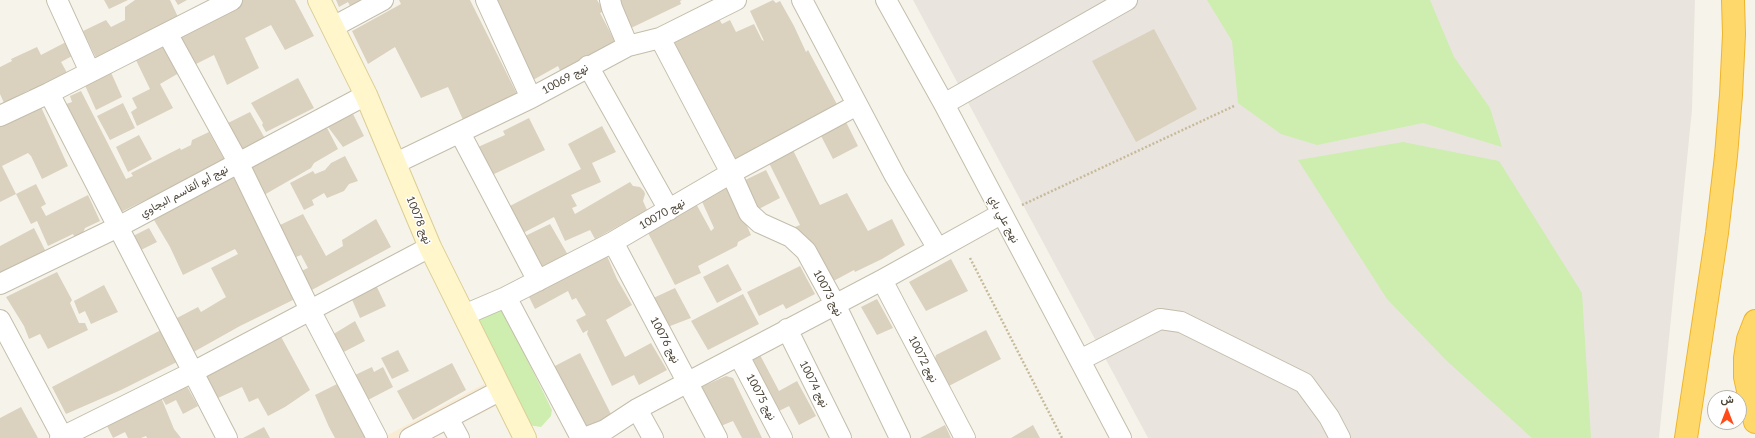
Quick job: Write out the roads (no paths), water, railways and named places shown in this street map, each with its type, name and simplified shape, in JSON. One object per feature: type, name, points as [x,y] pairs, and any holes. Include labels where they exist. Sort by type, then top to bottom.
[{"type":"highway","points":[[1686,438],[1717,233],[1725,164],[1732,88],[1734,34],[1733,0]]},
{"type":"highway","points":[[1755,321],[1748,340],[1745,358],[1745,377],[1755,422]]},
{"type":"street","points":[[57,0],[90,72]]},
{"type":"street","name":"نهج 10078","points":[[319,0],[366,95],[396,163],[430,247],[525,438]]},
{"type":"street","points":[[333,27],[383,0]]},
{"type":"street","points":[[486,0],[531,98]]},
{"type":"street","points":[[610,0],[628,46]]},
{"type":"street","name":"نهج 10069","points":[[396,163],[531,98],[588,66],[628,46],[660,38],[736,0]]},
{"type":"street","points":[[802,0],[895,176],[938,249]]},
{"type":"street","name":"نهج علي باي","points":[[886,0],[944,104],[1121,438]]},
{"type":"street","points":[[944,104],[1127,0]]},
{"type":"street","points":[[0,116],[49,93],[167,33],[226,1]]},
{"type":"street","points":[[167,33],[238,162],[310,310],[377,438]]},
{"type":"street","name":"نهج 10073","points":[[660,38],[731,173],[749,213],[760,223],[791,237],[806,251],[835,304],[900,438]]},
{"type":"street","points":[[588,66],[669,210]]},
{"type":"street","points":[[49,93],[227,438]]},
{"type":"street","name":"نهج أبو ألقاسم البجاوي","points":[[0,284],[118,227],[366,95]]},
{"type":"street","name":"نهج 10070","points":[[464,315],[506,297],[613,242],[731,173],[857,105]]},
{"type":"street","points":[[460,133],[538,281]]},
{"type":"street","points":[[584,438],[605,430],[637,409],[882,280],[1002,214]]},
{"type":"street","name":"نهج 10076","points":[[613,242],[717,438]]},
{"type":"street","points":[[0,320],[62,438],[193,372],[430,247]]},
{"type":"street","name":"نهج 10072","points":[[882,280],[964,438]]},
{"type":"street","points":[[506,297],[581,438]]},
{"type":"street","points":[[1080,360],[1160,319],[1181,322],[1304,384],[1329,417],[1340,438]]},
{"type":"street","name":"نهج 10074","points":[[787,329],[841,438]]},
{"type":"street","name":"نهج 10075","points":[[739,356],[782,438]]},
{"type":"street","points":[[410,438],[501,390]]},
{"type":"street","points":[[637,409],[653,438]]},
{"type":"street","points":[[448,418],[458,438]]}]
